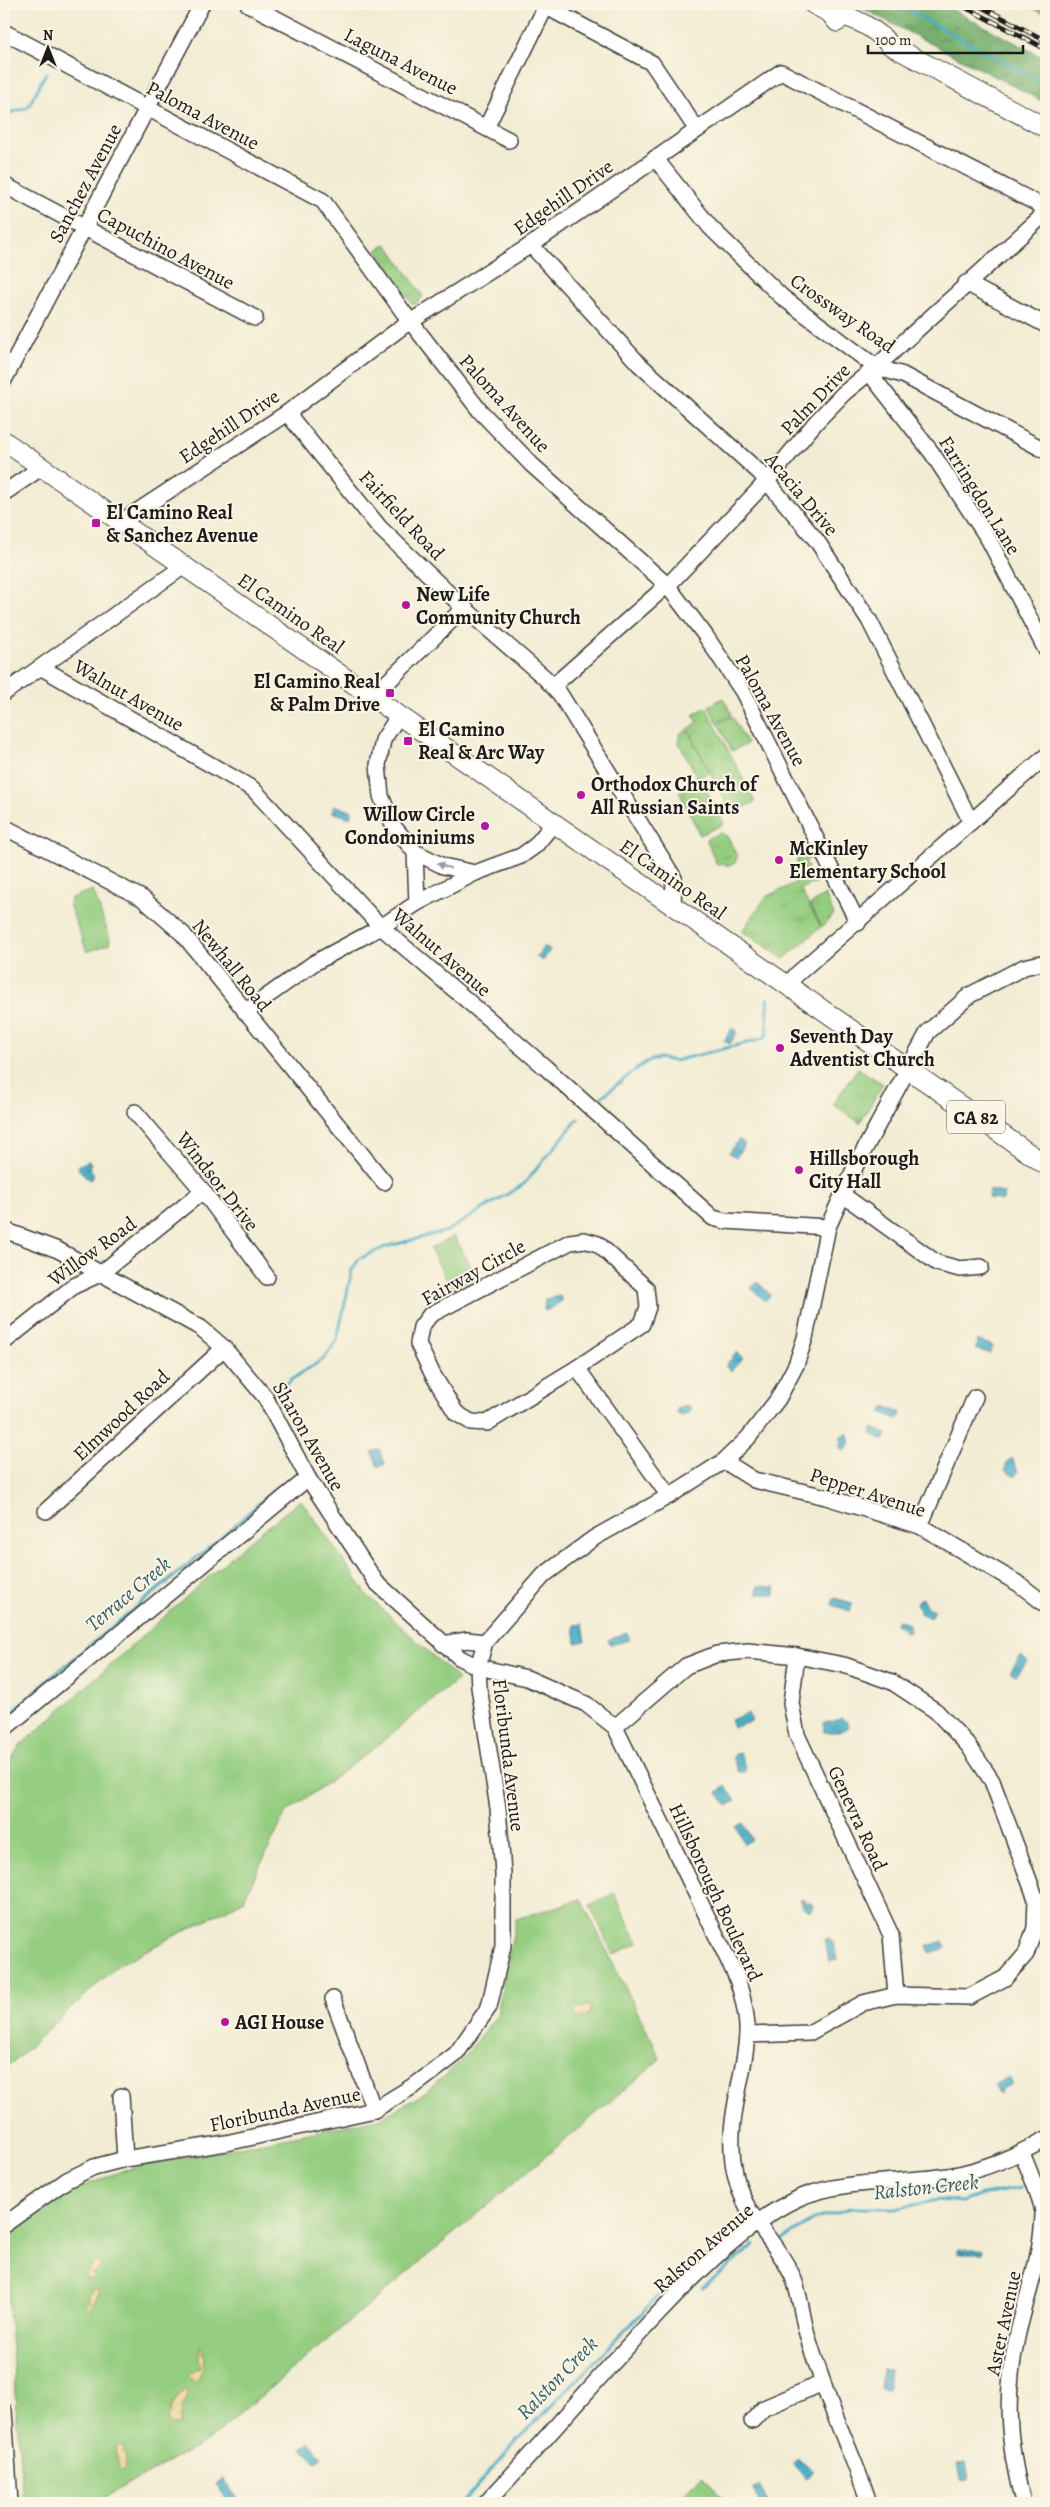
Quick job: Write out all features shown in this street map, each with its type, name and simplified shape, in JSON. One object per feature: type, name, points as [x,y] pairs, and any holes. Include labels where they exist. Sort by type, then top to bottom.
[{"type":"main road","points":[[813,4],[830,13],[844,15],[861,23],[880,34],[890,45],[1046,128]]},
{"type":"main road","name":"El Camino Real","points":[[4,441],[1046,1165]]},
{"type":"street","name":"Sanchez Avenue","points":[[4,380],[202,4]]},
{"type":"street","name":"Laguna Avenue","points":[[248,4],[509,140]]},
{"type":"street","points":[[486,128],[545,5],[652,63],[697,130]]},
{"type":"street","name":"Paloma Avenue","points":[[4,32],[322,201],[410,322],[480,411],[532,465],[667,585],[705,635],[743,692],[858,923]]},
{"type":"street","name":"Edgehill Drive","points":[[121,522],[287,413],[410,322],[531,244],[781,72],[1046,208]]},
{"type":"street","name":"Crossway Road","points":[[655,158],[710,227],[782,297],[876,367],[904,376],[1046,451]]},
{"type":"street","name":"Capuchino Avenue","points":[[4,185],[255,318]]},
{"type":"street","name":"Palm Drive","points":[[553,686],[667,585],[767,481],[816,422],[844,393],[876,367],[966,283],[1039,219],[1046,208]]},
{"type":"street","name":"Acacia Drive","points":[[531,244],[639,364],[759,472],[817,541],[870,620],[971,822]]},
{"type":"street","points":[[966,283],[1046,325]]},
{"type":"street","name":"Farringdon Lane","points":[[876,367],[875,380],[932,453],[989,540],[1046,650]]},
{"type":"street","name":"Fairfield Road","points":[[287,413],[380,528],[464,608],[560,694],[674,878],[673,906]]},
{"type":"street","points":[[4,494],[42,467]]},
{"type":"street","points":[[4,693],[184,566]]},
{"type":"street","points":[[372,697],[464,608]]},
{"type":"street","name":"Walnut Avenue","points":[[42,668],[253,789],[381,927],[545,1067],[713,1218],[725,1221],[828,1227]]},
{"type":"street","points":[[399,715],[383,740],[378,764],[380,796],[394,827],[415,852],[443,866],[475,873]]},
{"type":"street","points":[[788,986],[796,976],[1046,756]]},
{"type":"street","points":[[245,1012],[314,963],[381,927],[417,903],[475,873],[521,856],[535,846],[554,823]]},
{"type":"street","name":"Newhall Road","points":[[4,827],[142,898],[183,934],[384,1182]]},
{"type":"street","points":[[415,852],[417,903]]},
{"type":"street","name":"Floribunda Avenue","points":[[4,2225],[67,2180],[94,2167],[125,2159],[226,2143],[374,2110],[418,2083],[456,2054],[489,2007],[503,1946],[503,1873],[498,1808],[479,1687],[478,1667],[485,1642],[544,1575],[594,1538],[669,1496],[724,1461],[748,1438],[778,1399],[796,1365],[805,1338],[828,1227],[856,1165],[906,1069],[928,1032],[970,995],[1024,967],[1046,962]]},
{"type":"street","name":"Windsor Drive","points":[[136,1112],[203,1191],[267,1277]]},
{"type":"street","name":"Willow Road","points":[[4,1342],[74,1286],[100,1274],[203,1191]]},
{"type":"street","points":[[843,1196],[937,1262],[960,1269],[981,1267]]},
{"type":"street","name":"Sharon Avenue","points":[[4,1230],[58,1250],[201,1328],[224,1348],[266,1396],[308,1478],[376,1582],[442,1644],[460,1658],[478,1667]]},
{"type":"street","name":"Fairway Circle","points":[[584,1240],[598,1244],[646,1288],[648,1307],[642,1324],[578,1368],[487,1423],[471,1422],[456,1414],[434,1375],[418,1344],[421,1328],[430,1315],[570,1242],[584,1240]]},
{"type":"street","name":"Elmwood Road","points":[[46,1512],[224,1348]]},
{"type":"street","points":[[578,1368],[669,1496]]},
{"type":"street","points":[[920,1526],[975,1397]]},
{"type":"street","name":"Pepper Avenue","points":[[724,1461],[754,1480],[826,1497],[920,1526],[1019,1584],[1046,1605]]},
{"type":"street","points":[[4,1729],[308,1478]]},
{"type":"street","points":[[442,1644],[468,1640],[485,1642]]},
{"type":"street","points":[[615,1727],[686,1666],[717,1654],[748,1651],[797,1656],[844,1665],[892,1682],[936,1711],[968,1745],[992,1782],[1036,1899],[1035,1928],[1026,1954],[1004,1978],[969,1997],[896,1996],[863,2003],[808,2033],[747,2035]]},
{"type":"street","name":"Genevra Road","points":[[797,1656],[791,1703],[797,1735],[891,1934],[896,1996]]},
{"type":"street","name":"Hillsborough Boulevard","points":[[478,1667],[527,1678],[586,1704],[615,1727],[736,1976],[743,1995],[747,2035],[731,2123],[735,2173],[740,2192],[756,2224],[782,2257],[792,2276],[822,2383],[858,2470],[869,2503]]},
{"type":"street","points":[[333,1999],[374,2110]]},
{"type":"street","points":[[121,2096],[125,2159]]},
{"type":"street","name":"Ralston Avenue","points":[[486,2503],[682,2288],[756,2224],[798,2199],[829,2189],[943,2177],[982,2168],[1022,2153],[1046,2139]]},
{"type":"street","name":"Aster Avenue","points":[[1022,2153],[1043,2212],[1034,2273],[1017,2339],[1008,2400],[1011,2457],[1023,2503]]},
{"type":"street","points":[[752,2421],[764,2408],[822,2383]]},
{"type":"street","points":[[4,2411],[10,2503]]},
{"type":"green space","points":[[854,4],[942,4],[1046,59],[1046,103]]},
{"type":"green space","points":[[1025,4],[1046,6],[1046,15]]},
{"type":"green space","points":[[387,244],[423,296],[416,304],[412,304],[377,250]]},
{"type":"green space","points":[[723,698],[732,714],[717,722],[709,706]]},
{"type":"green space","points":[[706,707],[755,802],[731,813],[688,729],[698,722],[693,715]]},
{"type":"green space","points":[[732,716],[747,744],[732,751],[718,723]]},
{"type":"green space","points":[[687,730],[710,772],[698,778],[678,741],[680,734]]},
{"type":"green space","points":[[702,781],[724,824],[700,835],[679,792]]},
{"type":"green space","points":[[720,833],[727,836],[737,856],[735,863],[729,866],[722,863],[717,865],[706,839]]},
{"type":"green space","points":[[807,855],[809,859],[805,861],[808,868],[801,871],[796,860]]},
{"type":"green space","points":[[812,875],[816,882],[800,889],[821,927],[784,959],[742,931],[766,897]]},
{"type":"green space","points":[[93,890],[110,939],[109,944],[87,952],[69,904],[71,898]]},
{"type":"green space","points":[[825,895],[834,915],[822,927],[810,905]]},
{"type":"green space","points":[[858,1068],[883,1084],[860,1123],[833,1104]]},
{"type":"green space","points":[[454,1236],[480,1283],[456,1296],[430,1249]]},
{"type":"green space","points":[[301,1500],[368,1596],[458,1679],[373,1749],[286,1813],[243,1901],[118,1965],[14,2061],[4,2068],[4,1771],[19,1747],[243,1546]]},
{"type":"green space","points":[[614,1893],[638,1943],[613,1955],[590,1905]]},
{"type":"green space","points":[[581,1899],[661,2059],[206,2442],[94,2503],[23,2503],[4,2239],[70,2192],[124,2170],[379,2119],[425,2093],[462,2060],[497,2015],[516,1919]]},
{"type":"green space","points":[[701,2476],[729,2503],[690,2503],[682,2496]]},
{"type":"sand","points":[[587,2005],[591,2007],[589,2015],[580,2018],[575,2015],[574,2010]]},
{"type":"sand","points":[[95,2261],[101,2265],[100,2269],[94,2273],[93,2279],[87,2279],[86,2275]]},
{"type":"sand","points":[[94,2288],[99,2289],[99,2293],[88,2311],[85,2307],[89,2302],[89,2295]]},
{"type":"sand","points":[[201,2347],[203,2349],[204,2364],[198,2381],[194,2382],[188,2375],[201,2366],[198,2360]]},
{"type":"sand","points":[[184,2390],[188,2393],[182,2408],[180,2424],[171,2426],[167,2419],[174,2402]]},
{"type":"sand","points":[[119,2445],[123,2446],[126,2455],[126,2466],[123,2471],[119,2470],[116,2447]]},
{"type":"water","points":[[334,805],[352,811],[350,818],[332,812]]},
{"type":"water","points":[[544,946],[550,950],[543,961],[536,957]]},
{"type":"water","points":[[732,1028],[737,1032],[730,1044],[724,1041]]},
{"type":"water","points":[[739,1139],[745,1144],[736,1157],[729,1153]]},
{"type":"water","points":[[89,1161],[91,1163],[89,1168],[94,1175],[90,1180],[78,1169],[79,1165]]},
{"type":"water","points":[[989,1190],[1004,1193],[1003,1201],[988,1198]]},
{"type":"water","points":[[757,1282],[771,1295],[765,1301],[751,1288]]},
{"type":"water","points":[[560,1296],[562,1301],[546,1311],[544,1310],[545,1299]]},
{"type":"water","points":[[977,1340],[993,1346],[990,1353],[976,1350]]},
{"type":"water","points":[[737,1352],[743,1358],[731,1371],[725,1366]]},
{"type":"water","points":[[687,1405],[691,1408],[690,1412],[683,1416],[677,1414],[677,1409]]},
{"type":"water","points":[[885,1406],[901,1413],[898,1420],[881,1412]]},
{"type":"water","points":[[873,1428],[887,1434],[884,1440],[871,1434]]},
{"type":"water","points":[[847,1433],[849,1443],[843,1451],[840,1448],[841,1436]]},
{"type":"water","points":[[379,1449],[385,1464],[378,1467],[372,1452]]},
{"type":"water","points":[[1012,1458],[1018,1471],[1015,1477],[1005,1470],[1007,1462]]},
{"type":"water","points":[[758,1586],[776,1587],[775,1595],[757,1594]]},
{"type":"water","points":[[834,1598],[853,1603],[850,1611],[832,1605]]},
{"type":"water","points":[[922,1598],[927,1607],[934,1610],[930,1618],[920,1613],[916,1602]]},
{"type":"water","points":[[898,1620],[909,1624],[910,1632],[906,1632],[895,1624]]},
{"type":"water","points":[[582,1624],[585,1641],[576,1643],[574,1625]]},
{"type":"water","points":[[627,1632],[630,1640],[610,1645],[608,1640]]},
{"type":"water","points":[[1021,1656],[1028,1661],[1016,1676],[1010,1672]]},
{"type":"water","points":[[748,1713],[752,1721],[733,1728],[730,1720]]},
{"type":"water","points":[[841,1718],[847,1722],[848,1728],[840,1732],[824,1732],[824,1722],[832,1722]]},
{"type":"water","points":[[740,1753],[746,1769],[744,1772],[739,1772],[732,1757]]},
{"type":"water","points":[[725,1786],[736,1800],[728,1806],[717,1792]]},
{"type":"water","points":[[743,1823],[752,1840],[744,1844],[736,1827]]},
{"type":"water","points":[[800,1899],[804,1899],[806,1903],[811,1903],[813,1906],[811,1911],[802,1907]]},
{"type":"water","points":[[830,1938],[831,1942],[834,1942],[837,1960],[829,1961],[825,1939]]},
{"type":"water","points":[[944,1941],[946,1948],[930,1953],[927,1946]]},
{"type":"water","points":[[1009,2077],[1012,2084],[1000,2090],[1001,2093],[998,2094],[993,2085]]},
{"type":"water","points":[[958,2250],[983,2250],[983,2254],[958,2254]]},
{"type":"water","points":[[882,2369],[890,2370],[888,2390],[880,2389]]},
{"type":"water","points":[[310,2442],[322,2457],[315,2463],[302,2448]]},
{"type":"water","points":[[798,2458],[814,2471],[806,2478],[792,2464]]},
{"type":"water","points":[[966,2462],[969,2480],[960,2481],[957,2463]]},
{"type":"water","points":[[223,2479],[238,2499],[231,2503],[216,2484]]},
{"type":"water","points":[[760,2486],[767,2502],[759,2503],[753,2489]]},
{"type":"waterway","points":[[897,4],[1046,85]]},
{"type":"waterway","points":[[4,115],[28,107],[46,73]]},
{"type":"waterway","name":"Terrace Creek","points":[[596,1101],[646,1062],[659,1058],[674,1061],[762,1039],[767,1034],[768,999]]},
{"type":"waterway","name":"Terrace Creek","points":[[276,1393],[292,1379],[325,1358],[337,1340],[352,1270],[359,1259],[385,1247],[447,1231],[524,1184],[578,1119]]},
{"type":"waterway","name":"Terrace Creek","points":[[10,1715],[36,1690],[224,1535],[273,1491]]},
{"type":"waterway","name":"Ralston Creek","points":[[1042,2180],[1046,2179]]},
{"type":"waterway","name":"Ralston Creek","points":[[780,2241],[813,2220],[850,2208],[900,2208],[937,2200],[962,2202],[982,2195],[1021,2188]]},
{"type":"waterway","name":"Ralston Creek","points":[[702,2288],[754,2245]]},
{"type":"waterway","name":"Ralston Creek","points":[[462,2503],[518,2440],[677,2277]]},
{"type":"railway","points":[[959,4],[1046,49]]},
{"type":"railway","points":[[976,4],[1046,41]]},
{"type":"place","name":"El Camino Real & Sanchez Avenue","points":[[96,523]]},
{"type":"place","name":"New Life Community Church","points":[[406,605]]},
{"type":"place","name":"El Camino Real & Palm Drive","points":[[390,693]]},
{"type":"place","name":"El Camino Real & Arc Way","points":[[408,741]]},
{"type":"place","name":"Orthodox Church of All Russian Saints","points":[[581,795]]},
{"type":"place","name":"Willow Circle Condominiums","points":[[485,826]]},
{"type":"place","name":"McKinley Elementary School","points":[[779,860]]},
{"type":"place","name":"Seventh Day Adventist Church","points":[[780,1048]]},
{"type":"place","name":"Hillsborough City Hall","points":[[799,1170]]},
{"type":"place","name":"AGI House","points":[[225,2022]]}]
